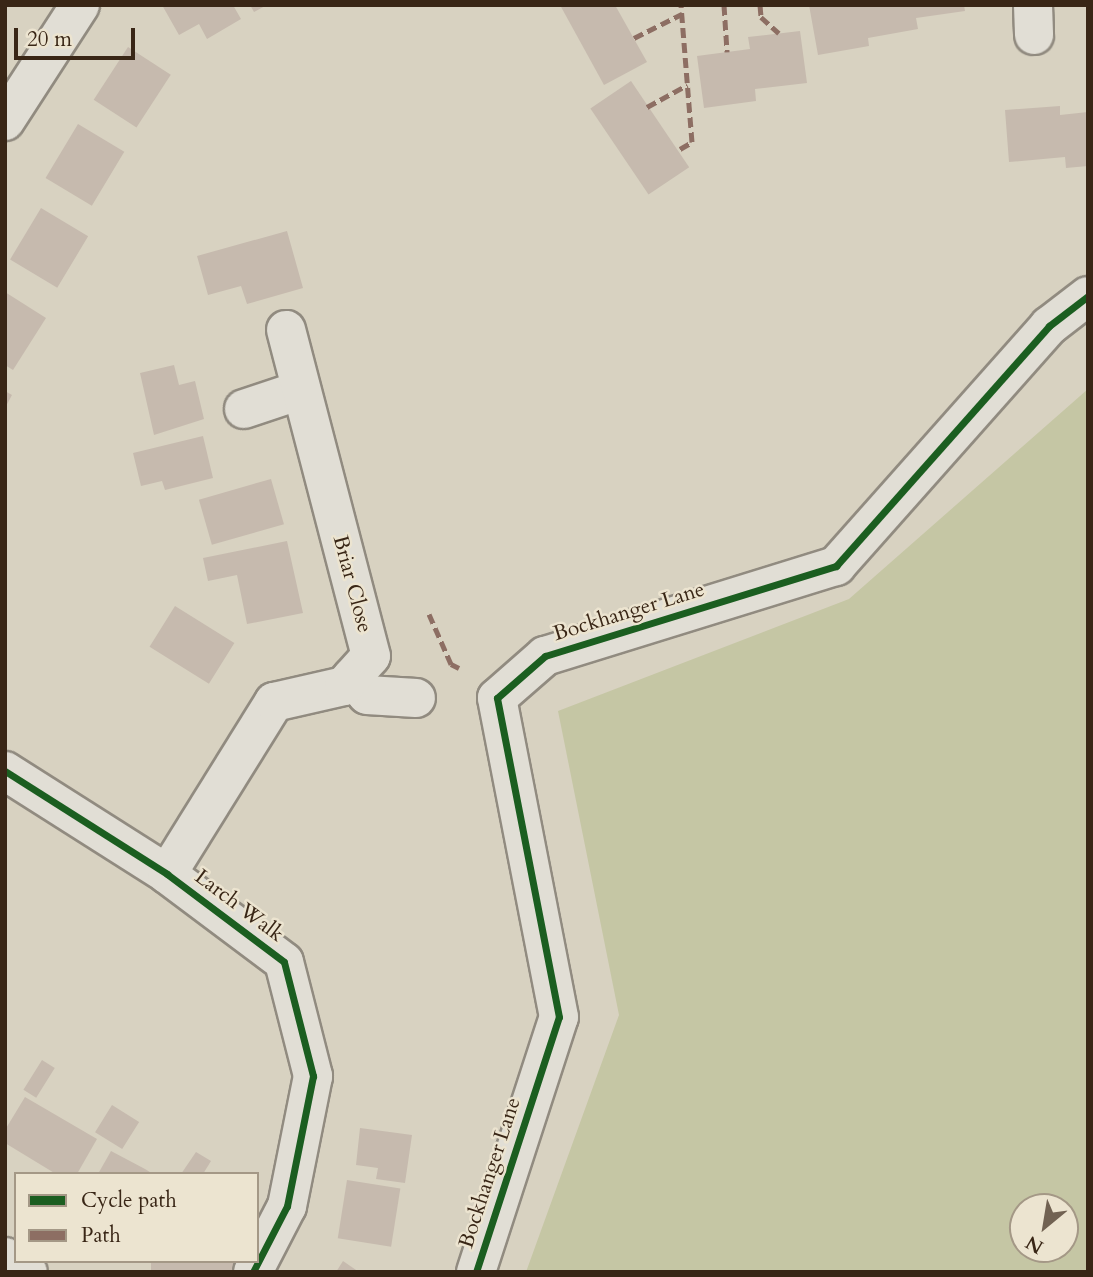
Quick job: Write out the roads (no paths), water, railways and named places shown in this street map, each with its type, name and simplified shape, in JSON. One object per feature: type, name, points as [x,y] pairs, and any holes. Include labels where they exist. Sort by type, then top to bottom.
[{"type":"street","points":[[5,121],[80,5]]},
{"type":"street","name":"Bockhanger Lane","points":[[476,1272],[559,1017],[498,698],[545,656],[836,566],[1049,326],[1088,296]]},
{"type":"street","name":"Briar Close","points":[[286,330],[371,656],[352,677]]},
{"type":"street","points":[[244,409],[301,390]]},
{"type":"street","points":[[167,874],[274,702],[344,686],[352,677],[367,695],[416,698]]},
{"type":"street","name":"Larch Walk","points":[[5,771],[167,874],[284,962],[313,1076],[287,1206],[259,1260]]}]
